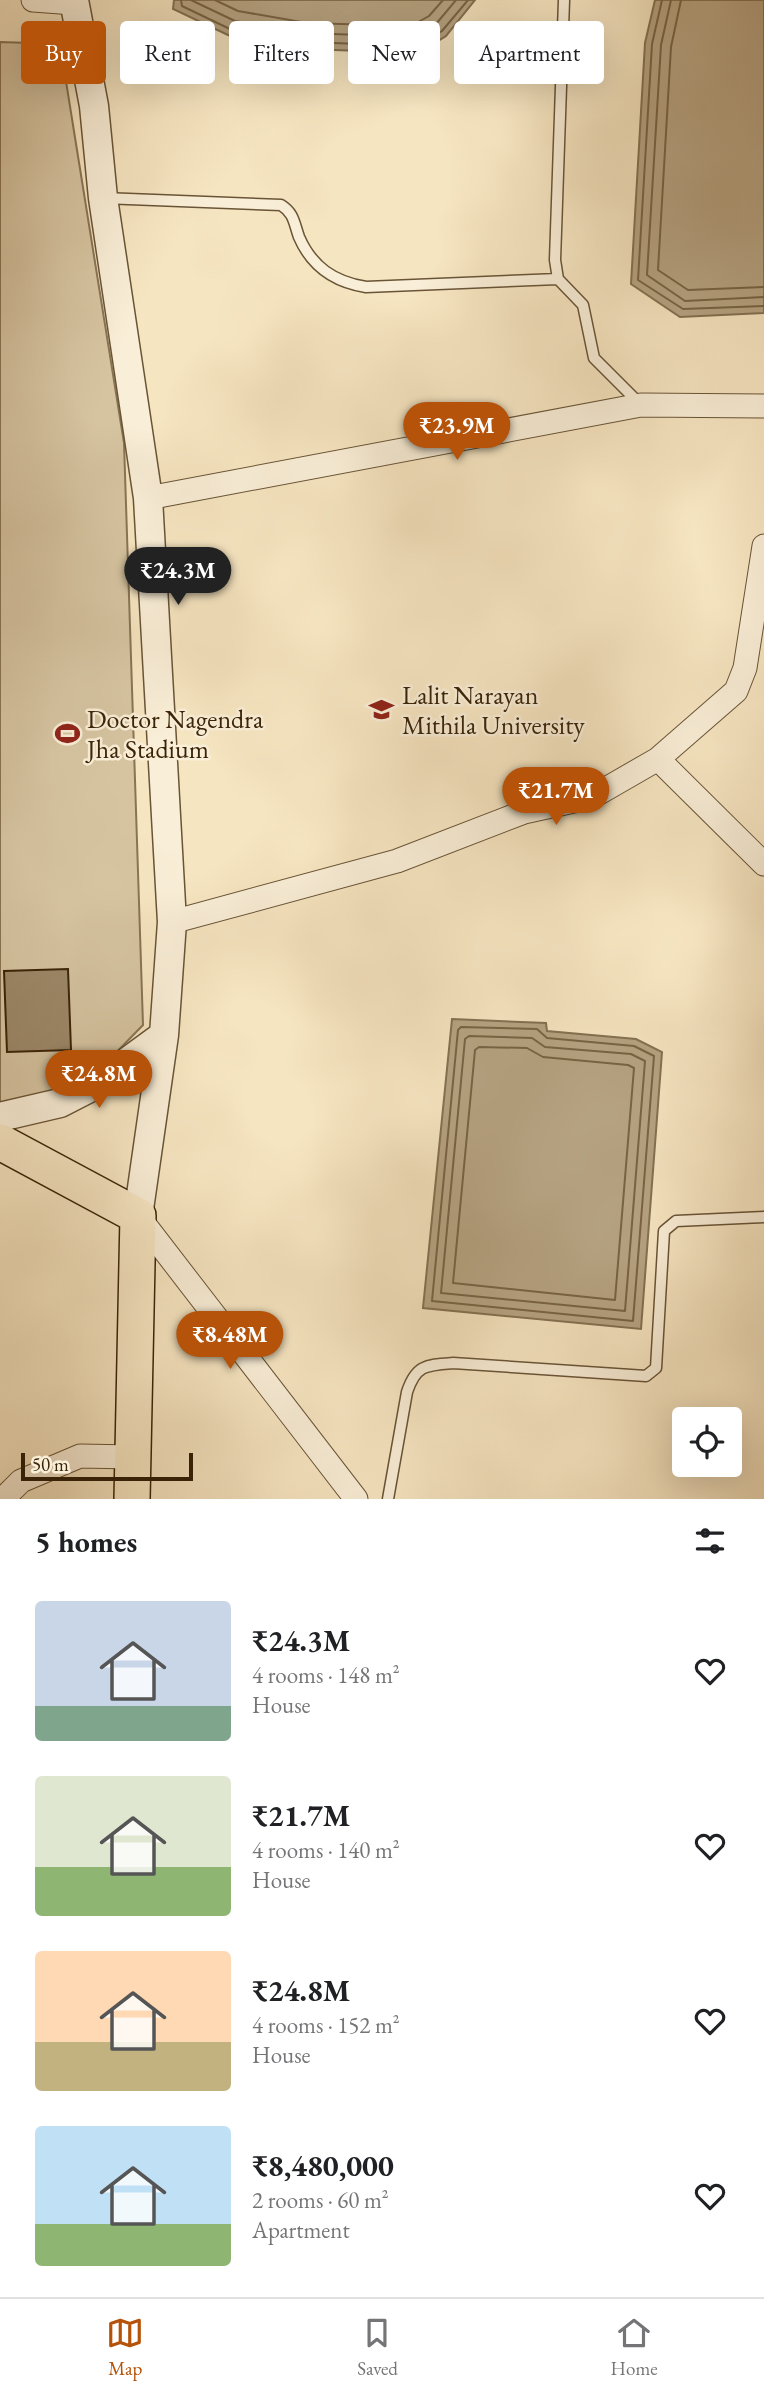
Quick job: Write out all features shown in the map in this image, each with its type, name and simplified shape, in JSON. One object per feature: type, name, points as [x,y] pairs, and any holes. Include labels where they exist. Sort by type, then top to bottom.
[{"type":"main road","points":[[0,1142],[138,1216],[132,1499]]},
{"type":"street","points":[[33,0],[74,2],[93,106],[103,198],[148,498],[172,922],[164,1034],[138,1216],[356,1499]]},
{"type":"street","points":[[148,498],[641,405],[764,406]]},
{"type":"street","points":[[172,922],[397,861],[524,812],[592,797],[658,760],[736,691],[745,668],[764,546]]},
{"type":"street","points":[[658,760],[764,864]]},
{"type":"street","points":[[0,1117],[60,1103],[97,1084],[164,1034]]},
{"type":"street","points":[[3,1499],[21,1481],[80,1456],[133,1457]]},
{"type":"lane","points":[[564,0],[555,260],[558,279],[583,305],[594,358],[641,405]]},
{"type":"lane","points":[[103,198],[281,205],[290,211],[311,259],[344,284],[366,287],[558,279]]},
{"type":"lane","points":[[388,1499],[407,1392],[413,1375],[423,1367],[453,1363],[646,1377],[656,1368],[664,1231],[676,1221],[764,1217]]},
{"type":"shaded area","name":"Doctor Nagendra Jha Stadium","points":[[0,42],[21,43],[21,84],[66,84],[124,443],[143,1025],[104,1065],[76,1082],[0,1110]]},
{"type":"water","points":[[174,0],[475,0],[440,40],[440,21],[348,21],[348,51],[334,50],[334,21],[229,21],[229,36],[215,29],[215,21],[198,21],[173,9]]},
{"type":"water","points":[[655,0],[764,0],[764,313],[680,317],[631,284],[645,43]]},
{"type":"water","points":[[452,1019],[546,1023],[547,1031],[636,1039],[662,1052],[641,1329],[423,1308]]},
{"type":"building","points":[[68,969],[71,1050],[7,1052],[4,971]]},
{"type":"place","name":"Lalit Narayan Mithila University","points":[[382,710]]},
{"type":"place","name":"Doctor Nagendra Jha Stadium","points":[[67,734]]}]
